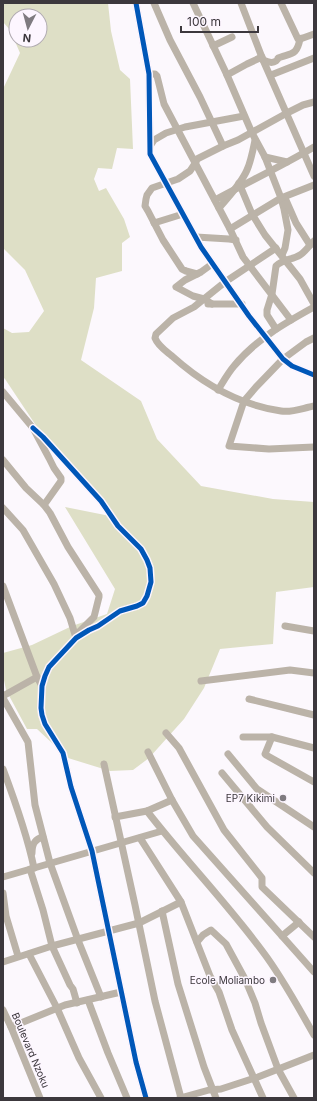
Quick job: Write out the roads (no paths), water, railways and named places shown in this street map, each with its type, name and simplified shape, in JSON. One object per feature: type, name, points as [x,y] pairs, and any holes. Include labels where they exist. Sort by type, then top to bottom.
[{"type":"street","points":[[136,3],[149,74],[150,154],[201,247],[249,316],[283,359],[292,366],[314,375]]},
{"type":"street","points":[[154,3],[170,40],[223,146]]},
{"type":"street","points":[[193,3],[227,75],[255,140],[265,157],[282,197],[296,223],[312,243],[300,255],[284,258],[276,266],[272,294],[267,310],[267,315],[276,330]]},
{"type":"street","points":[[241,3],[263,59],[314,176]]},
{"type":"street","points":[[281,3],[298,39],[300,39]]},
{"type":"street","points":[[300,39],[314,34]]},
{"type":"street","points":[[213,46],[232,37]]},
{"type":"street","points":[[227,75],[247,64],[263,59],[275,62],[279,58],[293,53],[299,45],[300,39]]},
{"type":"street","points":[[271,75],[314,58]]},
{"type":"street","points":[[149,74],[155,74],[157,76],[164,104],[220,208],[243,257],[291,320]]},
{"type":"street","points":[[197,274],[182,269],[163,240],[145,206],[147,195],[155,186],[178,179],[185,175],[190,171],[195,161],[252,133],[303,105],[314,102]]},
{"type":"street","points":[[303,105],[314,108]]},
{"type":"street","points":[[150,146],[158,137],[178,129],[244,116]]},
{"type":"street","points":[[220,208],[238,186],[246,171],[255,140]]},
{"type":"street","points":[[215,200],[238,186],[270,171],[314,147]]},
{"type":"street","points":[[265,157],[287,162]]},
{"type":"street","points":[[230,229],[252,214],[282,197],[314,185]]},
{"type":"street","points":[[218,390],[234,366],[254,345],[314,306],[300,279],[265,235],[252,214],[238,186]]},
{"type":"street","points":[[282,197],[288,230],[284,258]]},
{"type":"street","points":[[154,223],[183,214]]},
{"type":"street","points":[[196,237],[236,240]]},
{"type":"street","points":[[194,307],[225,282],[276,248]]},
{"type":"street","points":[[212,264],[176,287],[212,304]]},
{"type":"street","points":[[242,304],[203,304],[194,307],[173,318],[156,334],[155,338],[162,348],[182,366],[218,390],[260,407],[282,411],[313,408]]},
{"type":"street","points":[[314,338],[283,359],[244,401],[229,446],[269,449],[314,447]]},
{"type":"street","points":[[275,367],[276,349]]},
{"type":"street","points":[[3,392],[33,428],[101,501],[118,526],[141,549],[150,568],[151,582],[147,596],[143,603],[120,611],[98,626],[76,636]]},
{"type":"street","points":[[33,428],[61,480],[44,505]]},
{"type":"street","points":[[3,460],[26,488],[44,505],[50,513],[68,547],[99,595],[94,617],[49,667],[42,686],[42,715],[49,732],[63,753],[71,787],[92,852],[136,1062],[146,1098]]},
{"type":"street","points":[[3,508],[23,530],[33,547],[54,584],[70,618],[76,636]]},
{"type":"street","points":[[3,586],[37,677],[42,686]]},
{"type":"street","points":[[285,626],[314,631]]},
{"type":"street","points":[[201,681],[290,670],[314,673]]},
{"type":"street","points":[[37,677],[3,697],[28,742],[35,805],[50,864],[101,997]]},
{"type":"street","points":[[249,699],[314,716]]},
{"type":"street","points":[[166,733],[178,748],[224,830],[262,878],[262,887],[314,937]]},
{"type":"street","points":[[243,737],[272,738],[314,748]]},
{"type":"street","points":[[272,738],[265,754],[266,756],[314,782]]},
{"type":"street","points":[[148,752],[172,800],[194,836],[314,972]]},
{"type":"street","points":[[228,754],[257,789],[314,827]]},
{"type":"street","points":[[104,764],[155,1000],[181,1098],[205,1091],[221,1089],[314,1057]]},
{"type":"street","points":[[3,769],[19,812],[32,856]]},
{"type":"street","points":[[222,773],[267,827],[314,873]]},
{"type":"street","points":[[115,817],[147,811],[172,800]]},
{"type":"street","points":[[147,811],[162,831],[222,899],[264,952],[297,1004],[314,1035]]},
{"type":"street","points":[[3,877],[162,831]]},
{"type":"street","points":[[43,837],[34,842],[32,849],[32,868],[52,946],[73,989],[77,1003]]},
{"type":"street","points":[[140,838],[181,902],[232,1030],[263,1098]]},
{"type":"street","points":[[3,893],[6,916],[18,956]]},
{"type":"street","points":[[3,962],[52,946],[139,923],[181,902]]},
{"type":"street","points":[[162,912],[178,984],[200,1055],[216,1098]]},
{"type":"street","points":[[282,936],[299,922]]},
{"type":"street","points":[[197,942],[203,935],[211,930],[226,944],[245,979],[255,1002],[261,1024],[278,1069],[294,1098]]},
{"type":"street","points":[[29,954],[101,1098]]},
{"type":"street","points":[[11,1027],[57,1008],[121,992]]},
{"type":"street","points":[[88,1000],[127,1098]]},
{"type":"street","name":"Boulevard Nzoku","points":[[3,1010],[40,1098]]},
{"type":"place","name":"EP7 Kikimi","points":[[283,798]]},
{"type":"place","name":"Ecole Moliambo","points":[[273,980]]}]
